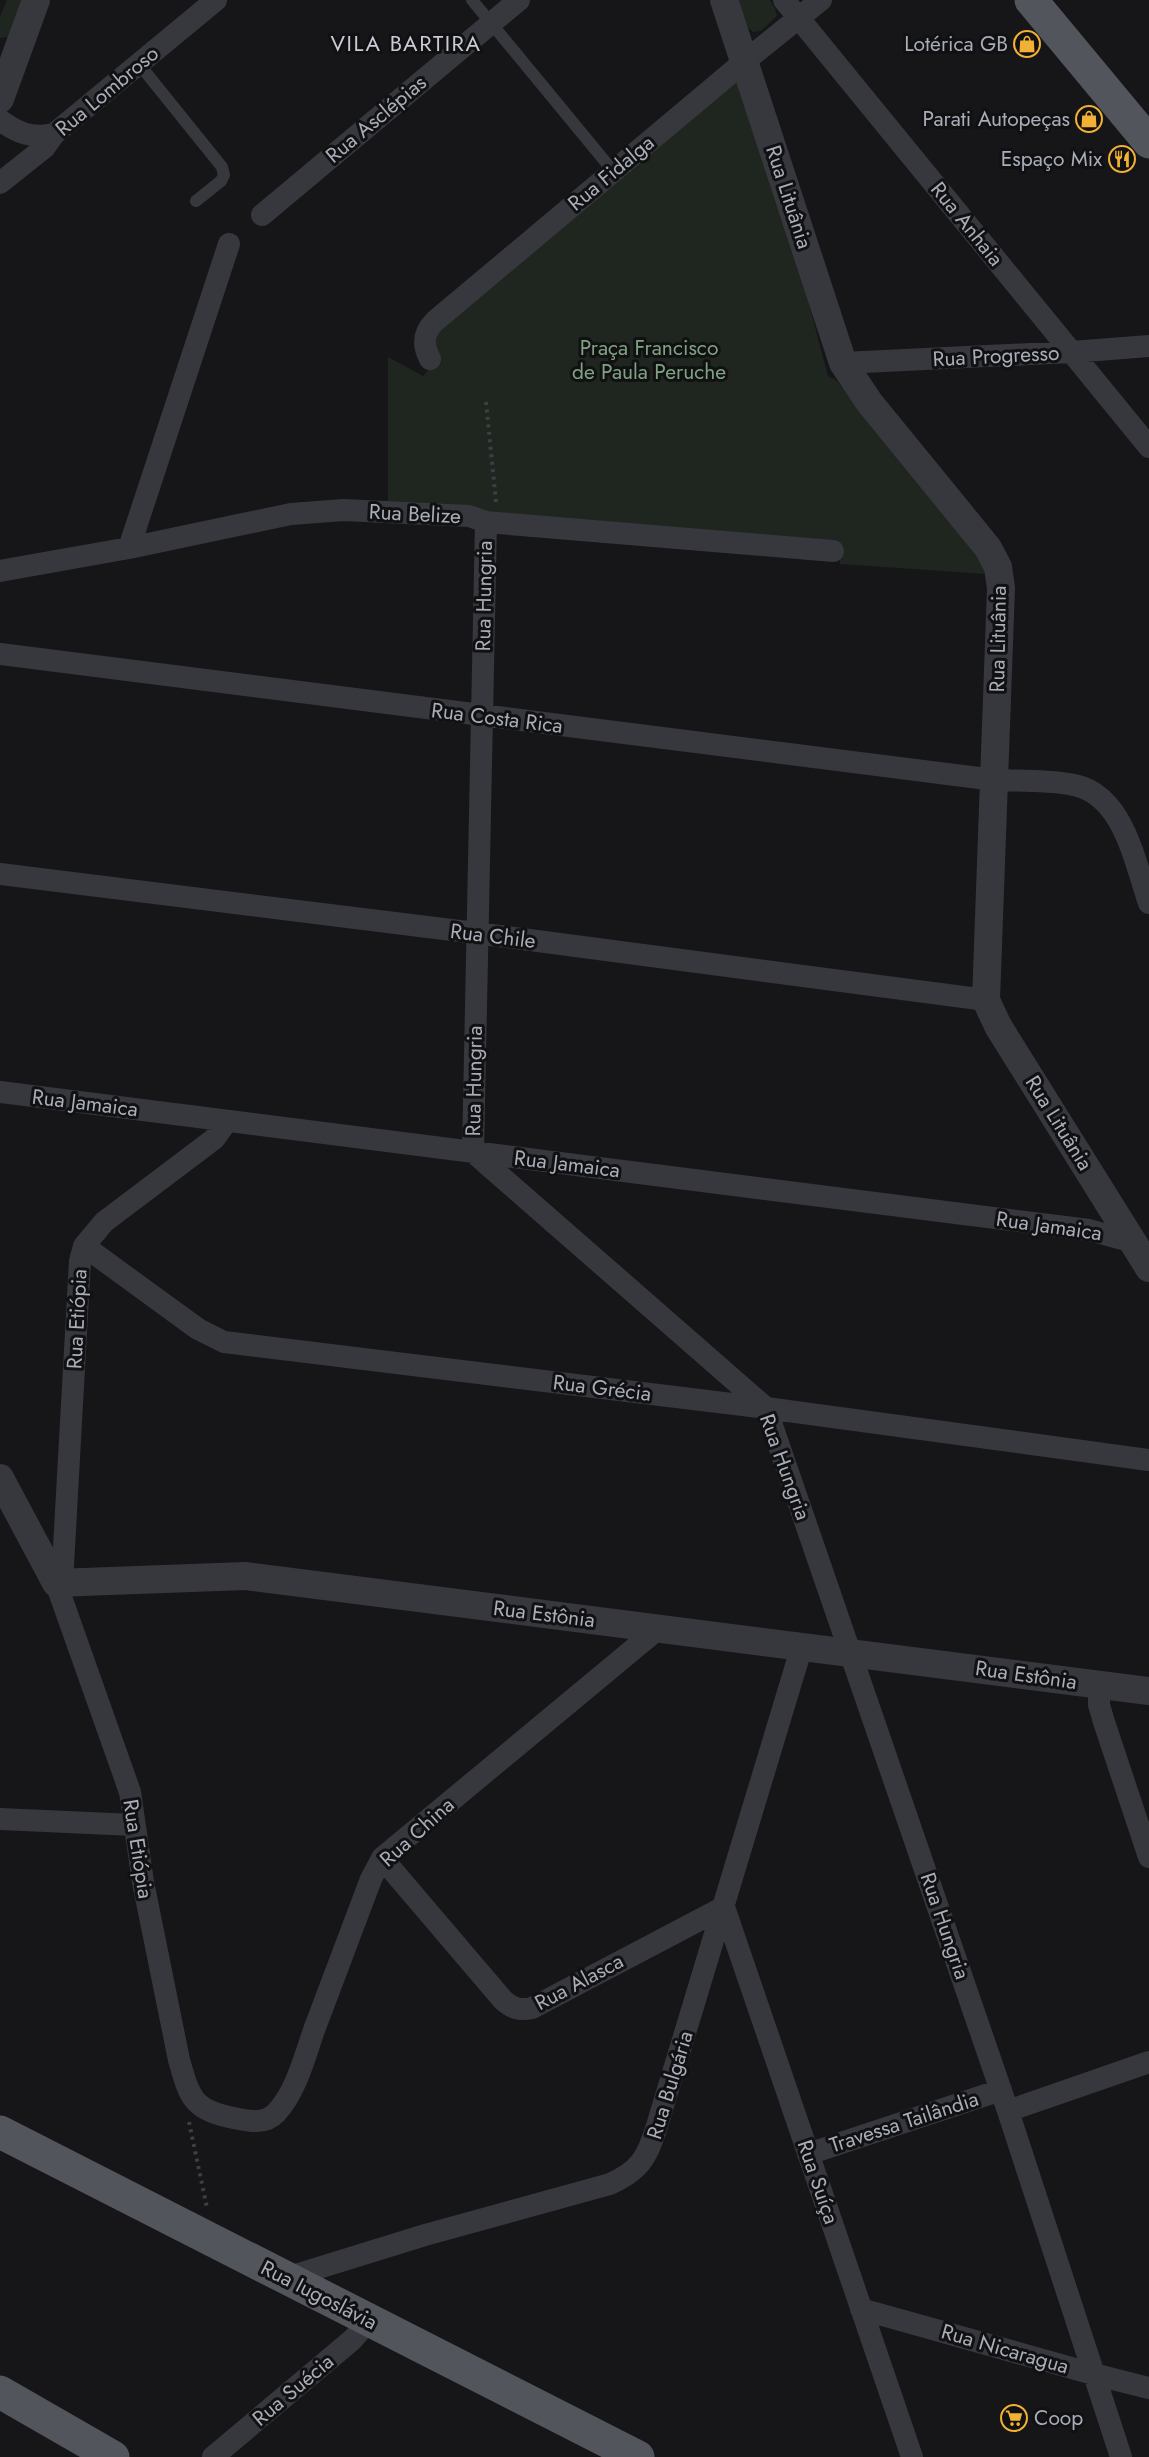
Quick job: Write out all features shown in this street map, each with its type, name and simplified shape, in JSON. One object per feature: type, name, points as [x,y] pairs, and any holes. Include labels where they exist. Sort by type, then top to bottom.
[{"type":"main road","points":[[1030,0],[1149,142]]},
{"type":"main road","points":[[1059,0],[1149,109]]},
{"type":"main road","name":"Rua Iugoslávia","points":[[0,2132],[638,2457]]},
{"type":"main road","points":[[0,2392],[113,2457]]},
{"type":"street","points":[[0,99],[12,52],[36,0]]},
{"type":"street","name":"Rua Lombroso","points":[[0,183],[44,148],[54,134],[216,0]]},
{"type":"street","name":"Rua Asclépias","points":[[262,215],[519,0]]},
{"type":"street","name":"Rua Lituânia","points":[[724,0],[843,363],[869,402],[987,548],[998,567],[1001,588],[986,1000],[998,1026],[1149,1268]]},
{"type":"street","name":"Rua Anhaia","points":[[784,0],[1149,447]]},
{"type":"street","name":"Rua Fidalga","points":[[430,359],[424,348],[424,341],[429,327],[435,321],[821,0]]},
{"type":"street","points":[[0,120],[21,134],[34,137],[54,134]]},
{"type":"street","points":[[129,548],[230,244]]},
{"type":"street","name":"Rua Progresso","points":[[843,363],[1149,346]]},
{"type":"street","name":"Rua Belize","points":[[0,571],[129,548],[291,514],[344,510],[469,516],[492,523],[833,551]]},
{"type":"street","name":"Rua Hungria","points":[[492,523],[481,716],[472,1152],[766,1408],[1004,2100],[1121,2457]]},
{"type":"street","name":"Rua Costa Rica","points":[[0,654],[994,780],[1069,784],[1085,788],[1107,803],[1124,833],[1149,903]]},
{"type":"street","name":"Rua Chile","points":[[0,874],[476,933],[986,1000]]},
{"type":"street","name":"Rua Jamaica","points":[[0,1092],[1089,1230],[1133,1242]]},
{"type":"street","name":"Rua Etiópia","points":[[210,2113],[198,2104],[187,2087],[179,2060],[134,1825],[130,1792],[59,1583],[80,1261],[84,1246],[104,1222],[214,1139],[227,1121]]},
{"type":"street","name":"Rua Grécia","points":[[84,1246],[198,1329],[224,1342],[766,1408],[1149,1460]]},
{"type":"street","points":[[0,1478],[59,1583]]},
{"type":"street","name":"Rua Estônia","points":[[59,1583],[245,1576],[1149,1691]]},
{"type":"street","name":"Rua China","points":[[210,2113],[249,2122],[264,2121],[276,2114],[296,2078],[371,1879],[382,1858],[659,1628]]},
{"type":"street","name":"Rua Bulgária","points":[[286,2278],[425,2235],[610,2184],[626,2177],[638,2167],[653,2140],[802,1646]]},
{"type":"street","points":[[1099,1685],[1104,1722],[1149,1857]]},
{"type":"street","points":[[0,1819],[134,1825]]},
{"type":"street","name":"Rua Alasca","points":[[382,1858],[503,2000],[509,2006],[521,2010],[532,2008],[724,1907]]},
{"type":"street","name":"Rua Suíça","points":[[724,1907],[912,2457]]},
{"type":"street","name":"Travessa Tailândia","points":[[808,2154],[1149,2062]]},
{"type":"street","name":"Rua Nicaragua","points":[[861,2309],[1149,2388]]},
{"type":"street","name":"Rua Suécia","points":[[213,2457],[352,2340],[370,2320]]},
{"type":"lane","points":[[472,0],[613,171]]},
{"type":"lane","points":[[139,64],[222,168],[224,175],[221,181],[196,201]]},
{"type":"path","points":[[486,402],[492,523]]},
{"type":"path","points":[[189,2122],[207,2211]]},
{"type":"green space","points":[[7,0],[21,0],[8,37],[0,38],[0,17]]},
{"type":"green space","points":[[737,0],[770,0],[777,16],[761,31],[753,32],[747,27]]},
{"type":"green space","name":"Praça Francisco de Paula Peruche","points":[[745,61],[828,376],[837,381],[972,544],[987,574],[840,564],[839,545],[388,503],[388,357],[423,376],[429,369],[429,327]]},
{"type":"place","name":"Lotérica GB","points":[[1027,44]]},
{"type":"place","name":"Parati Autopeças","points":[[1089,119]]},
{"type":"place","name":"Espaço Mix","points":[[1122,159]]},
{"type":"place","name":"Coop","points":[[1014,2418]]},
{"type":"district","name":"VILA BARTIRA","points":[[406,43]]}]
